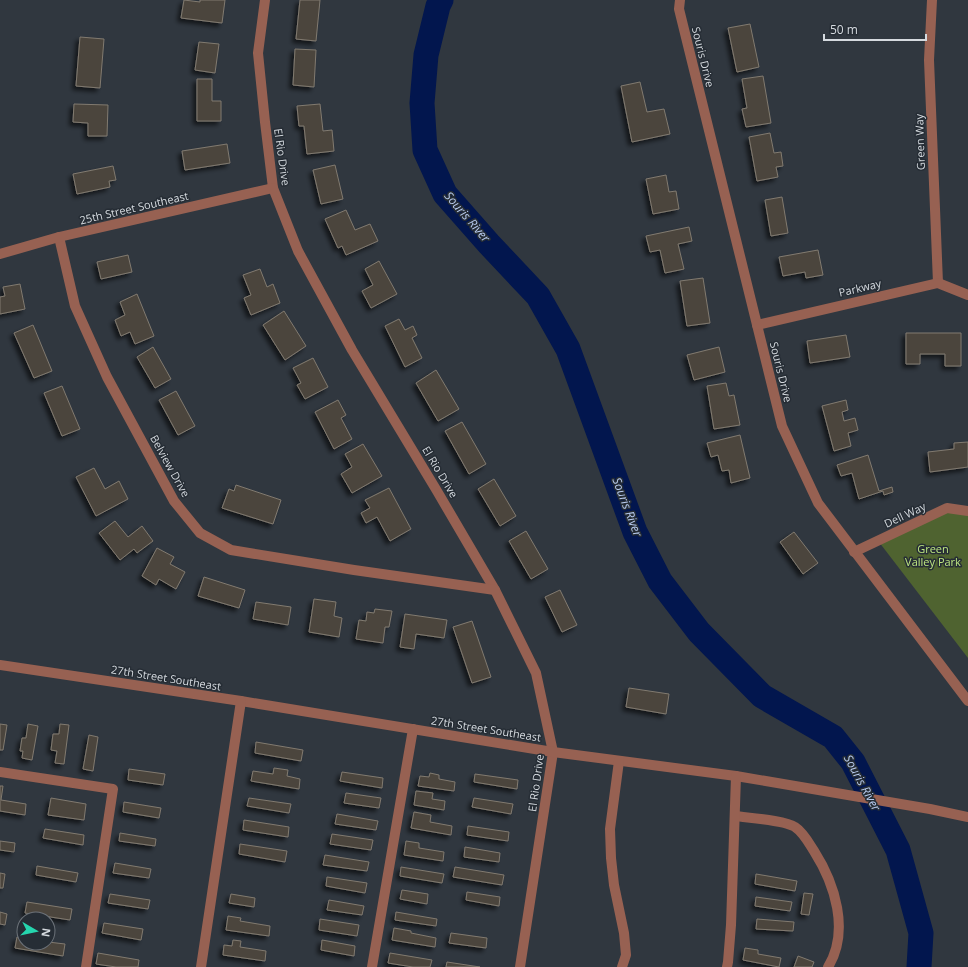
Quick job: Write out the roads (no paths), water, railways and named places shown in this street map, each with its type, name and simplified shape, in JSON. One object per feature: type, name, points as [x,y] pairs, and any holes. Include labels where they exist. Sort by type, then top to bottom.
[{"type":"street","name":"El Rio Drive","points":[[265,0],[258,53],[273,188],[298,251],[352,350],[495,590],[536,673],[553,752],[520,967]]},
{"type":"street","name":"Souris Drive","points":[[680,0],[679,9],[782,426],[818,503],[968,701]]},
{"type":"street","name":"Green Way","points":[[932,0],[929,60],[938,283]]},
{"type":"street","name":"25th Street Southeast","points":[[0,254],[59,237],[273,188]]},
{"type":"street","name":"Belview Drive","points":[[59,237],[75,306],[108,378],[174,501],[200,533],[231,550],[354,570],[495,590]]},
{"type":"street","name":"Parkway","points":[[757,325],[938,283]]},
{"type":"street","points":[[938,283],[968,295]]},
{"type":"street","name":"Dell Way","points":[[854,552],[947,508],[968,511]]},
{"type":"street","name":"27th Street Southeast","points":[[0,665],[241,701],[553,752],[736,776],[930,809],[968,817]]},
{"type":"street","points":[[201,967],[241,701]]},
{"type":"street","points":[[372,967],[413,730]]},
{"type":"street","points":[[619,761],[610,829],[614,885],[624,934],[626,955],[622,967]]},
{"type":"street","points":[[0,772],[113,789],[86,967]]},
{"type":"street","points":[[727,967],[731,925],[736,776]]},
{"type":"street","points":[[735,816],[784,823],[795,827],[807,839],[819,858],[837,904],[839,925],[836,949],[828,967]]},
{"type":"waterway","name":"Souris River","points":[[441,0],[438,6],[426,55],[422,103],[425,150],[445,194],[538,296],[568,349],[635,532],[660,581],[699,632],[762,696],[833,737],[853,762],[898,850],[921,933],[919,967]]},
{"type":"park label","name":"Green Valley Park","points":[[933,555]]}]
